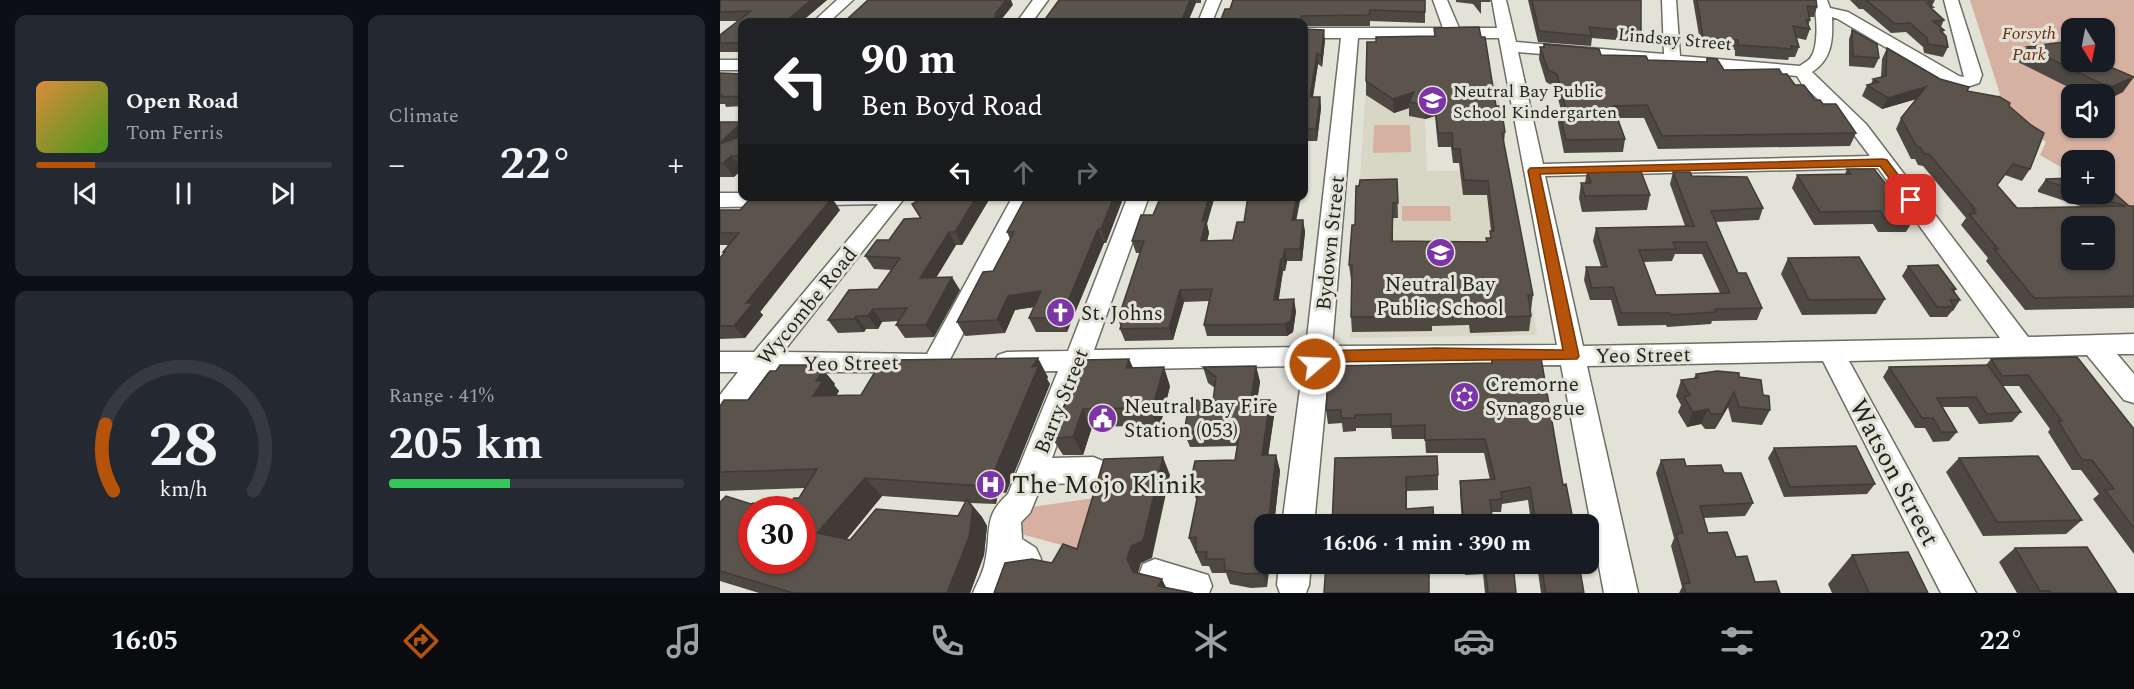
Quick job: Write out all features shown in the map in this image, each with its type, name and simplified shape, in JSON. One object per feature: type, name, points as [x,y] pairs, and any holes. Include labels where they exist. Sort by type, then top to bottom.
[{"type":"street","points":[[825,18],[846,0]]},
{"type":"street","points":[[1027,18],[1041,0]]},
{"type":"street","points":[[1207,18],[1214,0]]},
{"type":"street","points":[[1440,0],[1453,33]]},
{"type":"street","points":[[1498,0],[1621,593]]},
{"type":"street","points":[[1669,0],[1672,58]]},
{"type":"street","points":[[1951,0],[1973,75],[1973,79],[1967,82],[1955,81],[1822,5],[1823,50],[1818,60],[1803,71],[1808,80],[1859,128],[2021,347]]},
{"type":"street","name":"Lindsay Street","points":[[1308,33],[1453,33],[1803,71]]},
{"type":"street","name":"Bydown Street","points":[[1299,514],[1350,33]]},
{"type":"street","points":[[720,65],[738,65]]},
{"type":"street","points":[[1534,171],[1883,162]]},
{"type":"street","points":[[720,200],[738,200]]},
{"type":"street","name":"Wycombe Road","points":[[720,416],[760,363],[893,201]]},
{"type":"street","points":[[959,362],[1022,201]]},
{"type":"street","name":"Barry Street","points":[[990,593],[1001,564],[1018,539],[1019,503],[1137,201]]},
{"type":"street","name":"Yeo Street","points":[[720,362],[1076,362],[1436,354],[1596,357],[2134,344]]},
{"type":"street","points":[[2094,345],[2134,392]]},
{"type":"street","name":"Watson Street","points":[[1831,351],[1959,593]]},
{"type":"street","points":[[1033,471],[1094,470]]},
{"type":"street","points":[[1155,575],[1196,586]]},
{"type":"shaded area","name":"Neutral Bay Public School","points":[[1496,81],[1502,119],[1425,120],[1427,171],[1510,170],[1537,335],[1350,338],[1366,83]]},
{"type":"green space","name":"Forsyth Park","points":[[1970,0],[2134,0],[2134,211],[2115,198],[2115,150],[2061,150],[2061,167],[2040,155],[2046,142],[1990,99],[1997,98],[2000,94]]},
{"type":"green space","points":[[1374,125],[1410,125],[1411,152],[1373,153]]},
{"type":"green space","points":[[1402,206],[1450,206],[1451,221],[1402,221]]},
{"type":"green space","points":[[1108,496],[1091,553],[1021,534],[1023,518],[1032,507]]},
{"type":"building","points":[[720,0],[811,0],[790,18],[742,18],[751,11],[720,12]]},
{"type":"building","points":[[868,0],[1006,0],[994,18],[848,18]]},
{"type":"building","points":[[1059,0],[1190,0],[1183,18],[1046,18]]},
{"type":"building","points":[[1233,0],[1425,0],[1425,12],[1370,10],[1369,15],[1222,18],[1225,9],[1230,9]]},
{"type":"building","points":[[1532,0],[1641,0],[1641,32],[1589,27],[1592,36],[1539,31]]},
{"type":"building","points":[[1697,0],[1816,0],[1817,7],[1807,6],[1810,20],[1806,20],[1810,29],[1793,26],[1799,47],[1791,46],[1792,49],[1738,45],[1738,40],[1703,37]]},
{"type":"building","points":[[1866,0],[1928,0],[1931,2],[1927,3],[1933,7],[1930,7],[1944,20],[1933,21],[1944,30],[1940,30],[1946,36],[1948,47],[1928,44],[1927,38],[1910,23],[1895,24]]},
{"type":"building","points":[[738,21],[738,43],[720,43],[720,35]]},
{"type":"building","points":[[1479,27],[1481,37],[1485,37],[1496,106],[1501,106],[1505,132],[1502,133],[1533,295],[1528,295],[1531,316],[1471,318],[1470,310],[1432,311],[1432,316],[1351,317],[1352,265],[1349,265],[1352,225],[1355,225],[1356,186],[1359,186],[1360,180],[1397,179],[1398,203],[1393,203],[1392,241],[1487,242],[1486,238],[1491,238],[1490,231],[1494,231],[1488,181],[1464,180],[1460,149],[1453,149],[1452,133],[1438,133],[1435,102],[1425,105],[1409,102],[1414,92],[1393,99],[1366,81],[1367,42],[1376,42],[1376,37],[1435,36],[1434,28]]},
{"type":"building","points":[[1308,29],[1324,30],[1321,56],[1317,53],[1310,97],[1320,97],[1316,129],[1308,129]]},
{"type":"building","points":[[1852,30],[1877,44],[1879,58],[1853,56]]},
{"type":"building","points":[[2061,42],[2061,64],[2027,47]]},
{"type":"building","points":[[1544,44],[1599,49],[1601,55],[1646,56],[1648,60],[1707,62],[1707,58],[1717,59],[1724,70],[1779,69],[1782,74],[1787,74],[1795,85],[1804,85],[1815,100],[1820,100],[1823,104],[1836,104],[1856,133],[1662,136],[1647,105],[1613,106],[1625,139],[1566,140],[1559,110],[1566,110],[1557,74],[1548,70],[1540,47],[1544,47]]},
{"type":"building","points":[[1887,48],[1940,79],[1969,87],[1967,91],[2000,97],[2010,103],[2009,106],[2031,125],[2044,133],[2030,169],[2013,164],[1997,185],[2017,208],[2126,206],[2115,203],[2115,194],[2129,206],[2134,206],[2134,296],[2034,298],[1969,214],[1976,213],[1972,209],[1975,209],[1929,154],[1924,154],[1921,148],[1917,147],[1901,118],[1926,87],[1888,98],[1867,85],[1878,82],[1873,79],[1886,76]]},
{"type":"building","points":[[2115,69],[2134,77],[2115,85],[2102,84],[2078,72],[2115,72]]},
{"type":"building","points":[[720,73],[738,74],[738,96],[720,97],[722,95],[720,95]]},
{"type":"building","points":[[720,122],[738,122],[738,126],[720,143]]},
{"type":"building","points":[[738,137],[738,156],[731,156],[720,163],[720,144]]},
{"type":"building","points":[[1640,169],[1650,195],[1585,196],[1581,183],[1591,183],[1587,170]]},
{"type":"building","points":[[1847,169],[1874,169],[1914,219],[1885,219],[1880,211],[1820,212],[1797,175],[1851,174]]},
{"type":"building","points":[[1673,172],[1690,172],[1692,176],[1747,177],[1763,208],[1711,211],[1738,273],[1746,273],[1762,308],[1715,309],[1716,312],[1671,315],[1670,313],[1621,313],[1613,287],[1592,288],[1586,267],[1607,267],[1596,228],[1694,226]],"holes":[[[1673,242],[1706,242],[1730,293],[1656,295],[1639,250],[1676,249]]]},
{"type":"building","points":[[2061,178],[2061,186],[2046,181],[2046,179]]},
{"type":"building","points":[[748,201],[830,201],[746,303],[753,303],[734,326],[720,326],[720,258],[739,233],[720,233],[720,210],[740,210]]},
{"type":"building","points":[[917,201],[974,201],[955,232],[949,232],[920,278],[952,277],[926,325],[896,325],[907,308],[873,309],[868,316],[828,320],[849,290],[878,289],[900,258],[865,256],[877,240],[889,240],[904,219],[921,218],[912,204]]},
{"type":"building","points":[[1024,201],[1112,201],[1061,318],[1029,318],[1041,291],[1008,296],[997,320],[957,322],[983,272],[993,271],[1014,232],[1007,232]]},
{"type":"building","points":[[1159,201],[1208,201],[1202,221],[1206,221],[1201,241],[1233,240],[1237,222],[1244,222],[1247,201],[1296,201],[1292,220],[1303,220],[1300,249],[1285,249],[1283,259],[1281,259],[1274,300],[1294,299],[1291,321],[1285,324],[1204,325],[1212,289],[1180,290],[1169,328],[1120,329],[1123,319],[1118,319],[1144,241],[1132,241],[1141,215],[1153,215]]},
{"type":"building","points":[[1859,257],[1885,299],[1809,300],[1788,258]]},
{"type":"building","points":[[1938,265],[1956,289],[1952,289],[1960,300],[1950,300],[1954,307],[1937,307],[1908,266]]},
{"type":"building","points":[[2077,357],[2134,429],[2134,528],[2105,490],[2114,489],[2092,460],[2082,460],[2058,421],[2062,421],[2028,375],[2002,376],[1991,359]]},
{"type":"building","points":[[1038,358],[1032,367],[1039,365],[993,474],[984,474],[982,486],[865,478],[817,533],[850,540],[876,509],[958,516],[967,499],[973,508],[969,537],[947,593],[793,593],[720,571],[720,502],[726,496],[738,500],[738,574],[816,574],[816,496],[800,496],[817,469],[720,472],[720,406],[724,400],[748,400],[770,371],[776,371],[780,365],[819,365],[814,372],[822,372],[816,381],[823,381],[813,396],[861,395],[878,367],[889,371],[891,360]]},
{"type":"building","points":[[1541,358],[1563,485],[1566,484],[1572,514],[1535,514],[1530,487],[1501,492],[1502,499],[1490,500],[1492,514],[1463,514],[1460,481],[1495,479],[1485,439],[1425,440],[1425,425],[1391,426],[1391,414],[1355,415],[1355,418],[1341,418],[1341,410],[1326,410],[1329,366],[1492,363],[1492,359]]},
{"type":"building","points":[[1129,359],[1126,368],[1164,367],[1151,413],[1126,414],[1128,408],[1083,409],[1073,437],[1052,438],[1081,360]]},
{"type":"building","points":[[1988,365],[2021,412],[1987,414],[1976,397],[1937,398],[1957,432],[1941,432],[1933,418],[1922,418],[1889,367]]},
{"type":"building","points":[[1256,366],[1251,400],[1270,400],[1262,455],[1276,455],[1269,514],[1254,514],[1254,574],[1225,570],[1224,559],[1206,559],[1207,552],[1196,552],[1196,537],[1189,538],[1200,484],[1190,484],[1195,461],[1235,460],[1240,430],[1184,432],[1190,400],[1213,401],[1216,377],[1203,367]]},
{"type":"building","points":[[1717,371],[1739,373],[1739,377],[1761,380],[1763,395],[1769,396],[1770,410],[1739,407],[1734,392],[1722,414],[1711,414],[1708,409],[1693,412],[1684,397],[1690,395],[1681,380],[1698,378],[1696,374]]},
{"type":"building","points":[[1856,446],[1875,484],[1790,487],[1774,448]]},
{"type":"building","points":[[1437,456],[1438,475],[1406,477],[1406,509],[1433,507],[1433,514],[1332,514],[1335,458]]},
{"type":"building","points":[[2038,456],[2082,520],[1997,522],[1959,458]]},
{"type":"building","points":[[1163,457],[1143,541],[1131,546],[1127,559],[1133,572],[1162,579],[1158,586],[1193,593],[994,593],[1005,563],[1032,559],[1052,563],[1063,544],[1077,549],[1104,459]]},
{"type":"building","points":[[1684,459],[1686,466],[1721,465],[1724,473],[1741,473],[1753,503],[1700,506],[1708,533],[1727,532],[1736,557],[1747,556],[1755,582],[1776,581],[1780,593],[1686,593],[1683,584],[1690,583],[1676,534],[1683,533],[1661,460]]},
{"type":"building","points":[[2087,547],[2117,593],[2040,591],[2015,548]]},
{"type":"building","points":[[1908,552],[1928,593],[1869,593],[1852,555]]},
{"type":"building","points":[[1325,574],[1429,574],[1429,593],[1324,593]]},
{"type":"building","points":[[1486,574],[1514,574],[1516,593],[1488,593]]},
{"type":"building","points":[[1543,574],[1581,574],[1584,593],[1546,593]]},
{"type":"place","name":"Neutral Bay Public School Kindergarten","points":[[1432,101]]},
{"type":"place","name":"Neutral Bay Public School","points":[[1440,253]]},
{"type":"place","name":"St. Johns","points":[[1060,313]]},
{"type":"place","name":"Cremorne Synagogue","points":[[1464,396]]},
{"type":"place","name":"Neutral Bay Fire Station (053)","points":[[1103,418]]},
{"type":"place","name":"The Mojo Klinik","points":[[991,484]]},
{"type":"route","points":[[1315,364],[1317,356],[1436,354],[1571,356],[1534,171],[1883,162],[1911,200]]}]
